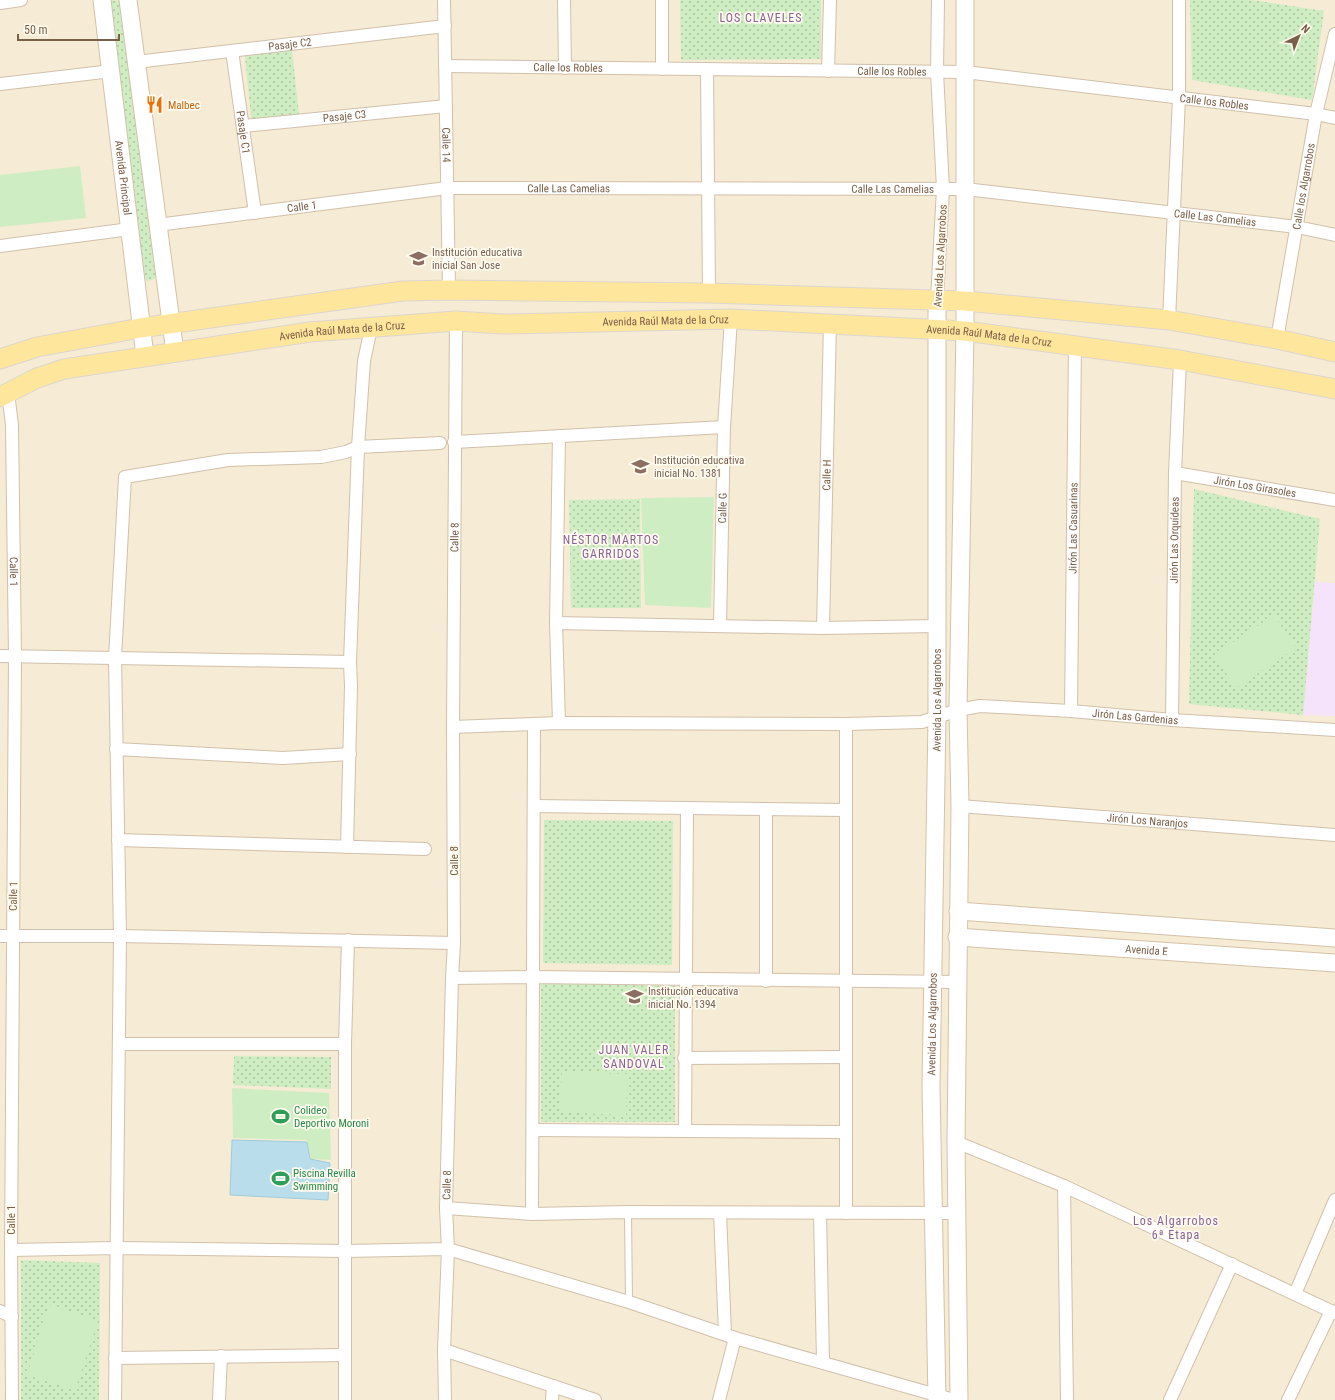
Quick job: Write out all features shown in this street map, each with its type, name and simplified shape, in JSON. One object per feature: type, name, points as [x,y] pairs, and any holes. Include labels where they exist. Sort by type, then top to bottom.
[{"type":"main road","points":[[0,359],[37,347],[171,323],[403,292],[449,290],[709,293],[965,301],[1169,320],[1277,339],[1335,352]]},
{"type":"main road","name":"Avenida Raúl Mata de la Cruz","points":[[4,395],[37,378],[64,369],[310,332],[456,321],[503,324],[731,319],[965,331],[1075,344],[1180,360],[1335,389]]},
{"type":"street","points":[[5,2],[22,0]]},
{"type":"street","name":"Avenida Principal","points":[[102,0],[112,70],[140,328],[145,356]]},
{"type":"street","points":[[128,0],[175,352]]},
{"type":"street","name":"Calle 14","points":[[444,0],[449,290]]},
{"type":"street","points":[[564,0],[565,68]]},
{"type":"street","points":[[662,0],[662,69]]},
{"type":"street","points":[[828,71],[830,0]]},
{"type":"street","name":"Avenida Los Algarrobos","points":[[938,0],[936,72],[943,189],[937,300],[937,716],[931,1087],[933,1213],[943,1399]]},
{"type":"street","name":"Avenida Los Algarrobos","points":[[959,1400],[956,1142],[960,806],[958,710],[965,331],[965,0]]},
{"type":"street","points":[[1169,320],[1179,98],[1178,0]]},
{"type":"street","name":"Pasaje C2","points":[[136,62],[444,26]]},
{"type":"street","name":"Calle los Algarrobos","points":[[1277,339],[1316,114],[1335,34]]},
{"type":"street","name":"Pasaje C1","points":[[232,51],[255,213]]},
{"type":"street","name":"Calle los Robles","points":[[445,66],[965,72],[1316,114],[1335,118]]},
{"type":"street","points":[[707,69],[709,293]]},
{"type":"street","points":[[0,84],[112,70]]},
{"type":"street","name":"Pasaje C3","points":[[243,126],[446,106]]},
{"type":"street","name":"Calle 1","points":[[157,225],[447,188]]},
{"type":"street","name":"Calle Las Camelias","points":[[447,188],[965,189],[1297,227],[1335,235]]},
{"type":"street","points":[[0,246],[130,229]]},
{"type":"street","name":"Calle G","points":[[720,626],[724,427],[731,319]]},
{"type":"street","name":"Calle 8","points":[[445,1400],[444,1350],[448,1249],[446,1208],[454,943],[453,727],[456,321]]},
{"type":"street","name":"Calle H","points":[[822,628],[830,323]]},
{"type":"street","points":[[347,846],[352,686],[350,662],[358,447],[364,361],[371,328]]},
{"type":"street","name":"Jirón Las Casuarinas","points":[[1071,711],[1075,344]]},
{"type":"street","name":"Jirón Las Orquídeas","points":[[1172,720],[1175,473],[1180,360]]},
{"type":"street","name":"Calle 1","points":[[4,395],[12,425],[15,657],[13,935],[6,1158],[11,1250],[12,1400]]},
{"type":"street","points":[[454,442],[724,427]]},
{"type":"street","points":[[559,436],[556,623],[560,723]]},
{"type":"street","points":[[115,1400],[120,936],[114,658],[125,477],[228,460],[321,457],[346,452],[358,447],[440,443]]},
{"type":"street","name":"Jirón Los Girasoles","points":[[1175,473],[1335,500]]},
{"type":"street","points":[[556,623],[822,628],[937,626]]},
{"type":"street","points":[[0,656],[350,662]]},
{"type":"street","name":"Jirón Las Gardenias","points":[[453,727],[560,723],[846,724],[922,722],[958,710],[980,706],[1335,730]]},
{"type":"street","points":[[532,1214],[534,724]]},
{"type":"street","points":[[846,724],[846,1213]]},
{"type":"street","points":[[116,749],[283,758],[350,754]]},
{"type":"street","points":[[534,806],[845,810]]},
{"type":"street","name":"Jirón Los Naranjos","points":[[960,806],[1335,835]]},
{"type":"street","points":[[685,1131],[684,1058],[687,808]]},
{"type":"street","points":[[766,809],[766,981]]},
{"type":"street","points":[[118,840],[425,849]]},
{"type":"street","points":[[958,911],[1335,938]]},
{"type":"street","points":[[0,936],[120,936],[235,940],[348,940],[454,943]]},
{"type":"street","name":"Avenida E","points":[[958,937],[1335,963]]},
{"type":"street","points":[[345,1400],[345,1044],[348,940]]},
{"type":"street","points":[[452,978],[685,978],[766,981],[932,980],[957,982]]},
{"type":"street","points":[[119,1044],[345,1044]]},
{"type":"street","points":[[684,1058],[846,1057]]},
{"type":"street","points":[[533,1130],[846,1132]]},
{"type":"street","points":[[956,1142],[1064,1186],[1333,1312],[1288,1400]]},
{"type":"street","points":[[1064,1186],[1067,1400]]},
{"type":"street","points":[[1295,1294],[1334,1204]]},
{"type":"street","points":[[446,1208],[532,1214],[628,1212],[957,1213]]},
{"type":"street","points":[[719,1400],[730,1336],[720,1213]]},
{"type":"street","points":[[820,1213],[823,1362]]},
{"type":"street","points":[[11,1250],[116,1248],[345,1251],[448,1249],[630,1302],[730,1336],[823,1362],[943,1399]]},
{"type":"street","points":[[1170,1400],[1232,1264]]},
{"type":"street","points":[[0,1311],[12,1317]]},
{"type":"street","points":[[444,1350],[595,1400]]},
{"type":"street","points":[[115,1358],[345,1355]]},
{"type":"street","points":[[219,1400],[221,1356]]},
{"type":"street","points":[[552,1400],[553,1386]]},
{"type":"lane","points":[[628,1212],[630,1302]]},
{"type":"shaded area","points":[[0,0],[1335,0],[1335,1400],[0,1400]]},
{"type":"shaded area","points":[[1315,582],[1335,583],[1335,716],[1303,715]]},
{"type":"green space","points":[[109,0],[123,1],[156,273],[155,279],[147,281],[143,277]]},
{"type":"green space","points":[[680,0],[821,0],[821,59],[681,60]]},
{"type":"green space","points":[[1190,0],[1252,0],[1324,11],[1312,100],[1192,80]]},
{"type":"green space","points":[[292,50],[299,114],[255,120],[251,117],[245,56]]},
{"type":"green space","points":[[80,166],[86,218],[0,227],[0,175]]},
{"type":"green space","points":[[1194,489],[1320,519],[1303,715],[1189,704]]},
{"type":"green space","points":[[714,497],[711,608],[645,605],[641,498]]},
{"type":"green space","points":[[640,499],[641,608],[571,608],[569,500]]},
{"type":"green space","points":[[1274,615],[1296,648],[1236,688],[1214,655]]},
{"type":"green space","points":[[544,820],[673,821],[672,965],[543,963]]},
{"type":"green space","points":[[541,983],[675,986],[675,1122],[541,1122]]},
{"type":"green space","points":[[234,1056],[331,1057],[331,1089],[233,1085]]},
{"type":"green space","points":[[562,1072],[627,1074],[626,1115],[560,1112]]},
{"type":"green space","name":"Colideo Deportivo Moroni","points":[[232,1088],[329,1093],[331,1160],[311,1159],[307,1140],[233,1138]]},
{"type":"green space","points":[[21,1260],[100,1263],[99,1400],[21,1400]]},
{"type":"green space","points":[[49,1305],[98,1321],[75,1390],[27,1375]]},
{"type":"water","name":"Piscina Revilla Swimming","points":[[232,1140],[307,1142],[310,1159],[330,1163],[328,1200],[230,1195]]},
{"type":"place","name":"Malbec","points":[[155,105]]},
{"type":"place","name":"Institución educativa inicial San Jose","points":[[419,258]]},
{"type":"place","name":"Institución educativa inicial No. 1381","points":[[641,466]]},
{"type":"place","name":"Institución educativa inicial No. 1394","points":[[635,997]]},
{"type":"place","name":"Colideo Deportivo Moroni","points":[[281,1116]]},
{"type":"place","name":"Piscina Revilla Swimming","points":[[280,1179]]},
{"type":"district","name":"LOS CLAVELES","points":[[761,18]]},
{"type":"district","name":"NÉSTOR MARTOS GARRIDOS","points":[[611,547]]},
{"type":"district","name":"JUAN VALER SANDOVAL","points":[[634,1057]]},
{"type":"district","name":"Los Algarrobos 6ª Etapa","points":[[1176,1228]]}]
